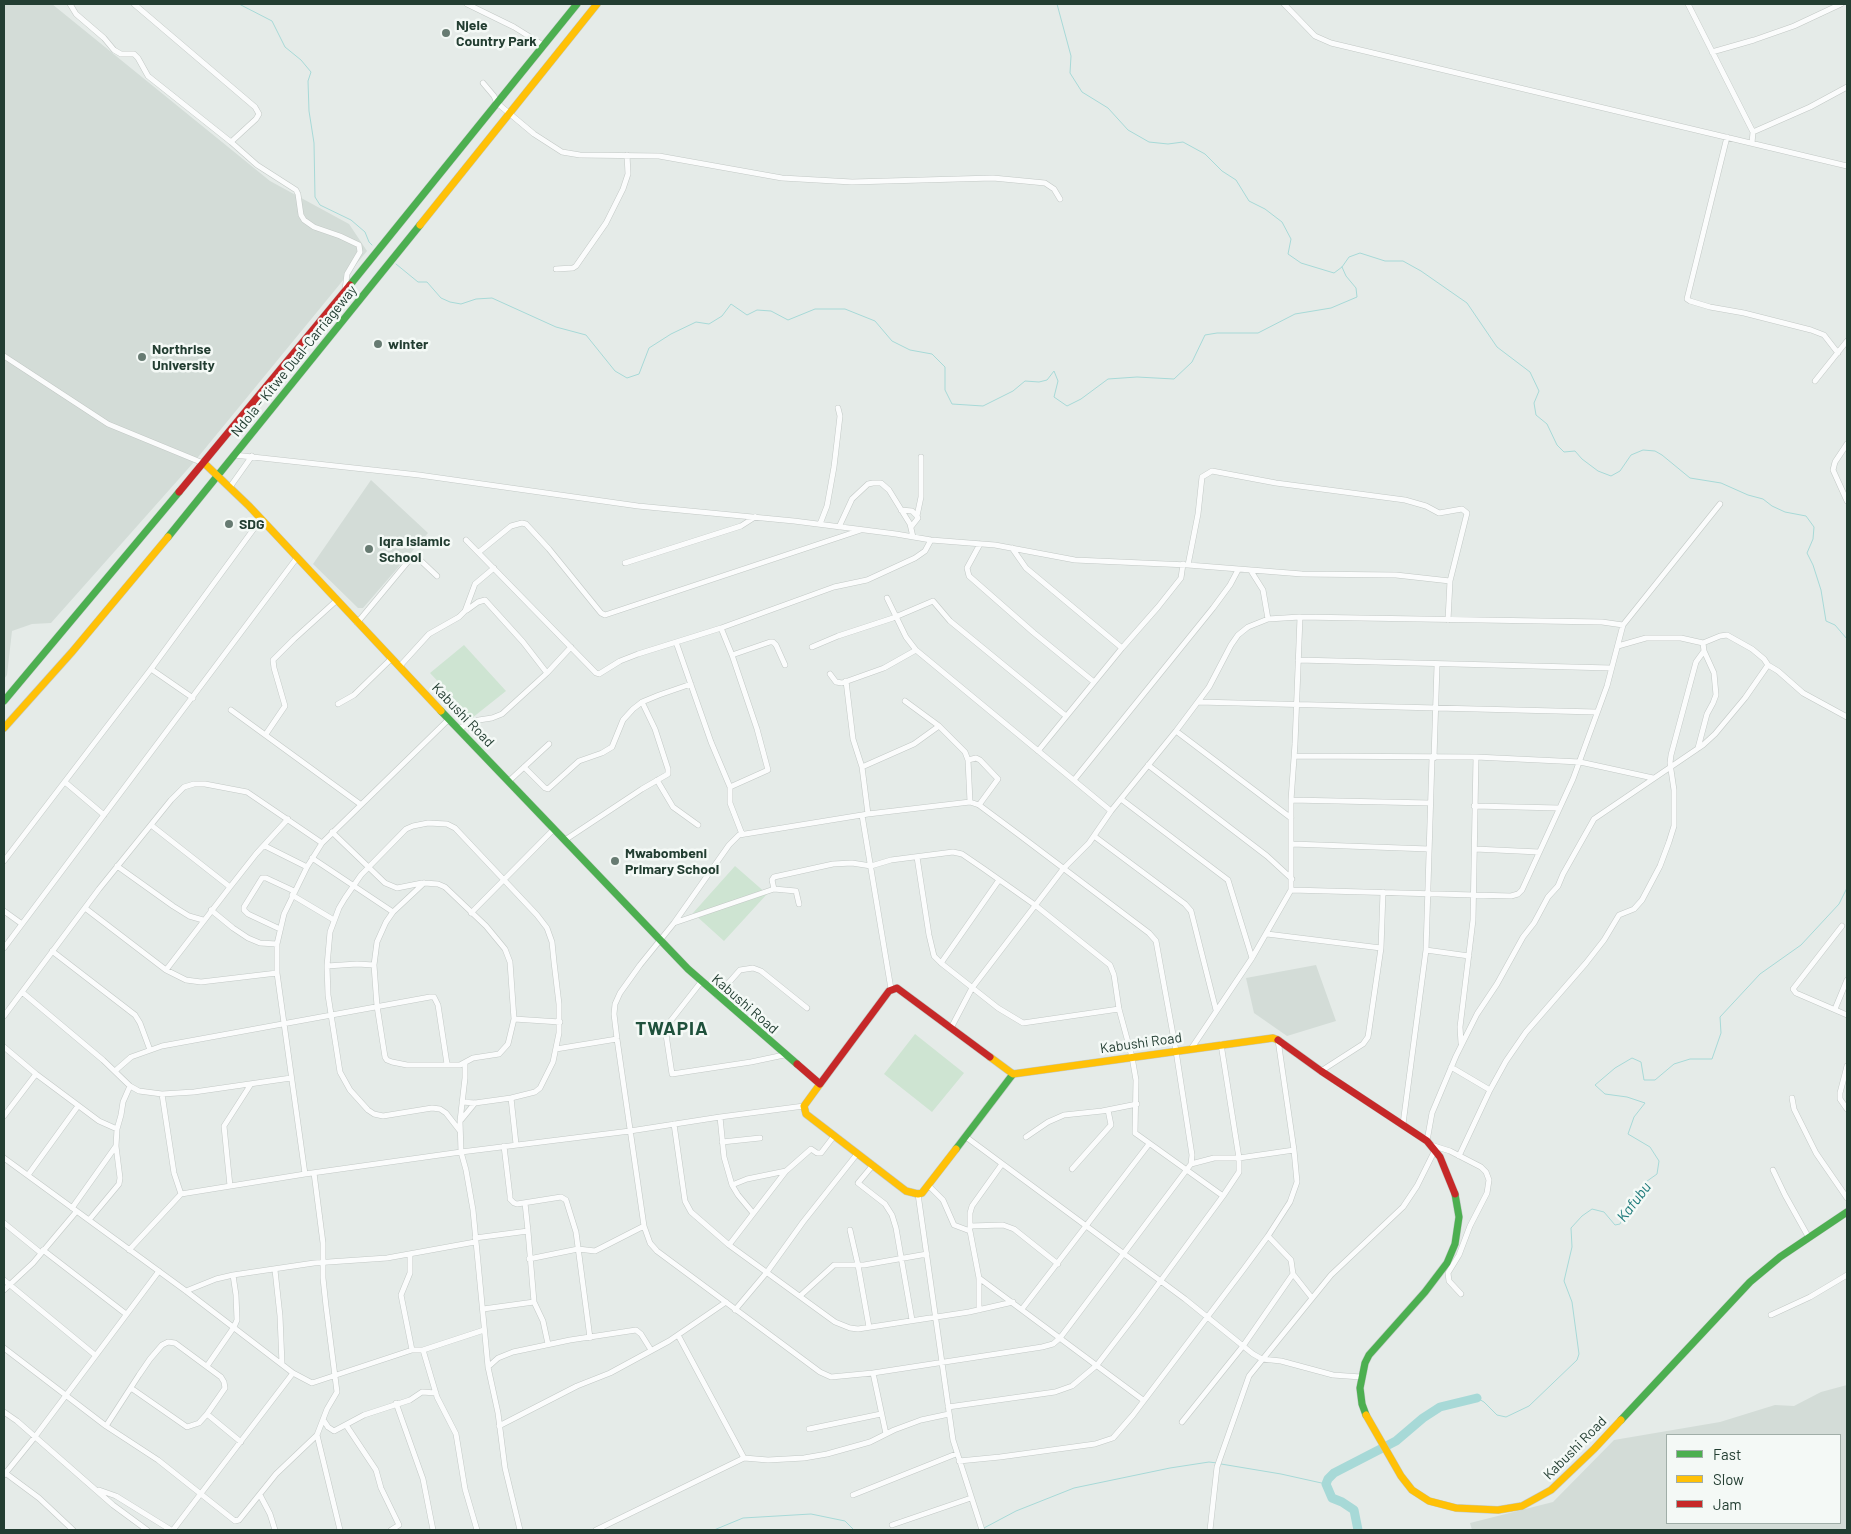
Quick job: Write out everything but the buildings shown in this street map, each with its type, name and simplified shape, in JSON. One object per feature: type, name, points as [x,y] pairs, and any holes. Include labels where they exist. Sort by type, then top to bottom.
[{"type":"main road","name":"Ndola - Kitwe Dual-Carriageway","points":[[4,700],[204,463],[576,4]]},
{"type":"main road","name":"Ndola - Kitwe Dual-Carriageway","points":[[4,728],[72,652],[218,476],[597,4]]},
{"type":"main road","name":"Kabushi Road","points":[[204,463],[261,519],[336,602],[701,982],[820,1084]]},
{"type":"main road","points":[[897,988],[901,990],[1013,1074],[929,1186],[922,1193],[918,1194],[906,1191],[857,1154],[806,1114],[804,1106],[891,989],[897,988]]},
{"type":"main road","name":"Kabushi Road","points":[[1013,1074],[1268,1038],[1278,1040],[1431,1145],[1446,1168],[1454,1188],[1458,1208],[1456,1244],[1447,1263],[1425,1292],[1375,1347],[1365,1364],[1360,1388],[1362,1404],[1366,1415],[1401,1476],[1412,1490],[1429,1501],[1456,1508],[1498,1510],[1522,1506],[1539,1498],[1562,1481],[1750,1282],[1780,1257],[1847,1212]]},
{"type":"street","points":[[70,4],[76,14],[104,38],[114,50],[121,54],[134,54],[148,76],[257,165],[296,190],[301,215],[308,225],[346,238],[358,245],[360,252],[347,274],[345,290]]},
{"type":"street","points":[[134,4],[255,107],[259,114],[256,119],[231,142]]},
{"type":"street","points":[[467,4],[514,27],[543,45]]},
{"type":"street","points":[[1284,4],[1314,36],[1331,43],[1847,166]]},
{"type":"street","points":[[1688,4],[1753,132],[1752,143]]},
{"type":"street","points":[[1712,52],[1794,26],[1841,4]]},
{"type":"street","points":[[483,82],[497,103],[547,143],[562,152],[580,155],[627,155],[673,158],[782,178],[852,182],[993,178],[1045,183],[1054,189],[1060,199]]},
{"type":"street","points":[[1753,132],[1810,107],[1847,87]]},
{"type":"street","points":[[1727,137],[1687,299],[1710,307],[1744,313],[1811,330],[1824,335],[1838,353]]},
{"type":"street","points":[[556,269],[573,268],[576,266],[606,222],[623,189],[628,174],[627,155]]},
{"type":"street","points":[[1815,381],[1847,341]]},
{"type":"street","points":[[4,356],[108,424],[204,463]]},
{"type":"street","points":[[820,524],[828,506],[840,416],[838,408]]},
{"type":"street","points":[[1847,444],[1835,462],[1833,470],[1847,501]]},
{"type":"street","points":[[233,455],[428,476],[638,506],[820,524],[931,540],[1012,547],[1075,560],[1186,565],[1318,575],[1396,575],[1450,581]]},
{"type":"street","points":[[230,487],[252,456]]},
{"type":"street","points":[[911,527],[918,518],[921,497],[921,457]]},
{"type":"street","points":[[1038,751],[1181,578],[1198,514],[1202,477],[1212,471],[1276,483],[1405,500],[1426,506],[1439,513],[1457,509],[1465,510],[1461,538],[1450,581],[1448,620]]},
{"type":"street","points":[[838,527],[852,499],[868,484],[881,483],[889,490],[911,527],[912,537]]},
{"type":"street","points":[[1292,890],[1511,896],[1518,894],[1522,890],[1580,762],[1596,712],[1607,686],[1623,624],[1720,504]]},
{"type":"street","points":[[901,510],[912,511],[917,516]]},
{"type":"street","points":[[625,563],[741,526],[755,517]]},
{"type":"street","points":[[4,861],[71,771],[151,669],[261,519]]},
{"type":"street","points":[[479,552],[511,526],[522,523],[526,524],[549,548],[601,613],[605,615],[861,530]]},
{"type":"street","points":[[466,540],[596,674],[599,674],[628,658],[721,628],[834,587],[867,580],[915,558],[924,551],[931,540]]},
{"type":"street","points":[[980,544],[967,568],[969,576],[1094,682]]},
{"type":"street","points":[[1012,547],[1026,568],[1122,648]]},
{"type":"street","points":[[356,623],[414,556],[438,576]]},
{"type":"street","points":[[4,948],[194,698],[296,559]]},
{"type":"street","points":[[466,611],[475,584],[494,568]]},
{"type":"street","points":[[1074,780],[1213,608],[1230,585],[1238,570]]},
{"type":"street","points":[[1251,571],[1263,590],[1268,620]]},
{"type":"street","points":[[887,598],[906,637],[916,650],[1111,810]]},
{"type":"street","points":[[399,667],[429,634],[459,617],[478,602],[485,600],[523,642],[547,673]]},
{"type":"street","points":[[812,647],[932,601],[950,621],[1066,716]]},
{"type":"street","points":[[266,734],[285,706],[273,660],[336,602]]},
{"type":"street","points":[[952,1028],[972,988],[1063,869],[1094,836],[1111,810],[1176,731],[1209,687],[1231,645],[1238,635],[1248,627],[1268,620],[1300,617],[1602,622],[1623,624]]},
{"type":"street","points":[[1191,1048],[1252,958],[1292,890],[1291,800],[1295,756],[1300,617]]},
{"type":"street","points":[[721,628],[757,729],[768,770],[730,787]]},
{"type":"street","points":[[1618,646],[1646,638],[1681,638],[1703,643],[1727,635],[1752,649],[1768,665],[1778,671],[1803,693],[1847,717]]},
{"type":"street","points":[[676,642],[716,755],[730,787],[731,807],[742,834]]},
{"type":"street","points":[[732,655],[773,642],[785,665]]},
{"type":"street","points":[[1697,749],[1704,722],[1716,694],[1714,674],[1704,651],[1703,643]]},
{"type":"street","points":[[459,728],[472,721],[492,718],[502,714],[547,673],[571,647]]},
{"type":"street","points":[[830,674],[837,683],[846,681],[884,668],[916,650]]},
{"type":"street","points":[[1459,1156],[1490,1090],[1506,1061],[1526,1032],[1586,963],[1604,940],[1619,914],[1634,909],[1642,900],[1660,866],[1674,826],[1674,790],[1670,768],[1671,755],[1696,662],[1704,651]]},
{"type":"street","points":[[338,704],[354,695],[391,659]]},
{"type":"street","points":[[1298,660],[1611,668]]},
{"type":"street","points":[[1402,1124],[1426,950],[1430,803],[1437,664]]},
{"type":"street","points":[[1210,1530],[1217,1464],[1247,1381],[1253,1370],[1337,1269],[1403,1207],[1417,1186],[1431,1145],[1432,1113],[1462,1044],[1477,1014],[1498,984],[1523,937],[1534,923],[1548,897],[1558,886],[1594,819],[1697,749],[1722,726],[1745,698],[1768,665]]},
{"type":"street","points":[[151,669],[194,698]]},
{"type":"street","points":[[846,681],[853,739],[862,767],[871,866],[891,989]]},
{"type":"street","points":[[524,767],[548,789],[577,762],[602,753],[612,747],[623,720],[633,708],[642,702],[691,684]]},
{"type":"street","points":[[904,701],[938,726],[965,752],[968,760],[970,802]]},
{"type":"street","points":[[565,840],[669,772],[642,702]]},
{"type":"street","points":[[1198,702],[1596,712]]},
{"type":"street","points":[[231,710],[360,804]]},
{"type":"street","points":[[305,1174],[277,972],[277,944],[280,928],[293,893],[322,843],[449,718]]},
{"type":"street","points":[[862,767],[914,744],[938,726]]},
{"type":"street","points":[[1176,731],[1292,818]]},
{"type":"street","points":[[509,781],[549,744]]},
{"type":"street","points":[[1295,756],[1476,757],[1580,762],[1653,778]]},
{"type":"street","points":[[1462,1044],[1460,1027],[1469,956],[1474,894],[1476,757]]},
{"type":"street","points":[[968,760],[976,758],[980,760],[998,779],[979,806]]},
{"type":"street","points":[[1148,766],[1263,852],[1292,879]]},
{"type":"street","points":[[658,780],[673,806],[698,825]]},
{"type":"street","points":[[64,782],[104,815]]},
{"type":"street","points":[[4,1016],[117,866],[180,791],[189,785],[199,784],[247,792],[322,843]]},
{"type":"street","points":[[1120,799],[1228,880],[1252,958]]},
{"type":"street","points":[[1291,800],[1430,803]]},
{"type":"street","points":[[970,802],[979,806],[1149,933],[1156,941],[1176,1050],[1192,1155],[1191,1164],[1060,1338],[1053,1344],[1042,1348],[873,1373],[831,1377],[820,1372],[735,1310],[657,1250],[647,1238],[617,1039],[614,1014],[615,1004],[620,993],[640,965],[674,923],[736,837],[742,834],[865,815],[970,802]]},
{"type":"street","points":[[1474,806],[1559,808]]},
{"type":"street","points":[[166,970],[202,920],[288,819]]},
{"type":"street","points":[[460,1131],[446,1113],[440,1109],[432,1108],[383,1116],[368,1110],[350,1090],[340,1072],[331,1015],[327,966],[330,932],[334,920],[352,886],[368,867],[410,827],[428,823],[450,825],[459,832],[537,915],[547,928],[554,955],[560,1022],[553,1062],[540,1088],[535,1092],[511,1098],[475,1103],[462,1102]]},
{"type":"street","points":[[151,825],[230,886]]},
{"type":"street","points":[[471,914],[554,829]]},
{"type":"street","points":[[332,832],[390,886],[398,888],[424,883],[442,885],[486,926],[506,949],[510,962],[514,1019],[508,1044],[503,1051],[495,1055],[474,1058],[456,1065],[407,1065],[387,1060],[385,1056],[377,1006],[375,952],[380,933],[393,912],[424,883]]},
{"type":"street","points":[[1094,836],[1191,910],[1216,1010]]},
{"type":"street","points":[[1292,844],[1429,848]]},
{"type":"street","points":[[265,846],[307,867]]},
{"type":"street","points":[[1474,849],[1539,852]]},
{"type":"street","points":[[774,888],[772,879],[775,876],[836,864],[852,863],[871,866],[891,860],[958,852],[999,880],[1035,905],[1110,966],[1114,975],[1118,1009],[1132,1058],[1137,1104],[1136,1133],[1223,1196]]},
{"type":"street","points":[[917,857],[934,956],[998,1008],[1023,1023],[1118,1009]]},
{"type":"street","points":[[312,858],[393,912]]},
{"type":"street","points":[[117,866],[173,906],[189,916],[202,920]]},
{"type":"street","points":[[280,928],[248,914],[244,910],[262,878],[266,878],[293,893],[334,920]]},
{"type":"street","points":[[941,963],[999,880]]},
{"type":"street","points":[[674,923],[774,888],[796,891],[800,904]]},
{"type":"street","points":[[1321,1071],[1363,1044],[1368,1037],[1381,948],[1383,892]]},
{"type":"street","points":[[85,908],[166,970],[180,978],[196,982],[277,972]]},
{"type":"street","points":[[211,910],[248,938],[265,944],[277,944]]},
{"type":"street","points":[[4,911],[22,924]]},
{"type":"street","points":[[1842,926],[1793,988],[1796,993],[1847,1015]]},
{"type":"street","points":[[1267,934],[1381,948]]},
{"type":"street","points":[[1426,950],[1469,956]]},
{"type":"street","points":[[52,951],[135,1015],[150,1050]]},
{"type":"street","points":[[327,966],[374,965]]},
{"type":"street","points":[[717,996],[740,970],[753,968],[767,976],[806,1008]]},
{"type":"street","points":[[1834,1009],[1847,980]]},
{"type":"street","points":[[701,982],[665,1028],[672,1074],[784,1055]]},
{"type":"street","points":[[22,992],[130,1086],[139,1091],[162,1094],[194,1092],[291,1078]]},
{"type":"street","points":[[115,1071],[127,1060],[150,1050],[176,1043],[426,997],[434,998],[438,1005],[448,1064]]},
{"type":"street","points":[[514,1019],[560,1022]]},
{"type":"street","points":[[556,1049],[617,1039]]},
{"type":"street","points":[[959,1461],[1108,1441],[1124,1426],[1268,1236],[1294,1195],[1296,1182],[1294,1150],[1278,1040]]},
{"type":"street","points":[[948,1407],[1065,1389],[1078,1382],[1097,1365],[1237,1177],[1239,1158],[1221,1044]]},
{"type":"street","points":[[4,1047],[78,1106],[99,1121],[117,1129]]},
{"type":"street","points":[[465,1063],[460,1121],[461,1152],[473,1210],[488,1367],[498,1413],[498,1426],[511,1497],[520,1530]]},
{"type":"street","points":[[456,1065],[465,1078]]},
{"type":"street","points":[[1847,1066],[1840,1093],[1840,1099],[1847,1109]]},
{"type":"street","points":[[1451,1067],[1490,1090]]},
{"type":"street","points":[[4,1116],[36,1074]]},
{"type":"street","points":[[230,1186],[224,1126],[251,1084]]},
{"type":"street","points":[[89,1220],[119,1184],[120,1167],[116,1146],[117,1129],[123,1102],[130,1086]]},
{"type":"street","points":[[162,1094],[174,1174],[181,1194]]},
{"type":"street","points":[[511,1098],[516,1144]]},
{"type":"street","points":[[1792,1098],[1794,1109],[1816,1153],[1847,1198]]},
{"type":"street","points":[[460,1121],[475,1103]]},
{"type":"street","points":[[1026,1137],[1064,1114],[1108,1110],[1137,1104]]},
{"type":"street","points":[[28,1175],[78,1106]]},
{"type":"street","points":[[129,1250],[181,1194],[516,1144],[630,1131],[720,1116],[804,1106]]},
{"type":"street","points":[[1072,1169],[1111,1125],[1108,1110]]},
{"type":"street","points":[[720,1116],[726,1167],[732,1185],[753,1213]]},
{"type":"street","points":[[674,1124],[685,1201],[690,1212],[729,1245],[840,1325],[850,1328],[869,1327],[979,1310],[1013,1302]]},
{"type":"street","points":[[729,1245],[786,1171],[811,1149],[821,1153],[834,1136]]},
{"type":"street","points":[[966,1137],[1262,1359],[1273,1359],[1333,1375],[1361,1377]]},
{"type":"street","points":[[722,1142],[760,1138]]},
{"type":"street","points":[[1022,1309],[1149,1144]]},
{"type":"street","points":[[1431,1145],[1459,1156],[1484,1170],[1489,1180],[1487,1194],[1459,1255],[1447,1276],[1461,1294]]},
{"type":"street","points":[[4,1290],[6,1282],[33,1263],[74,1210],[116,1146]]},
{"type":"street","points":[[504,1146],[510,1199],[517,1204],[564,1198],[571,1214],[578,1249],[590,1338]]},
{"type":"street","points":[[1191,1164],[1214,1158],[1239,1158],[1294,1150]]},
{"type":"street","points":[[735,1310],[767,1272],[803,1222],[857,1154]]},
{"type":"street","points":[[4,1158],[293,1373],[312,1383],[412,1350],[423,1350],[484,1330]]},
{"type":"street","points":[[979,1310],[979,1278],[970,1229],[970,1213],[972,1206],[1002,1164]]},
{"type":"street","points":[[873,1166],[858,1182],[885,1204],[892,1215],[912,1320]]},
{"type":"street","points":[[1773,1170],[1809,1238]]},
{"type":"street","points":[[732,1185],[747,1179],[786,1171]]},
{"type":"street","points":[[4,1348],[106,1426],[158,1460],[237,1521],[276,1474],[317,1435],[337,1392],[336,1375],[330,1345],[323,1278],[323,1243],[314,1173]]},
{"type":"street","points":[[929,1186],[943,1200],[954,1225],[970,1229],[1002,1225],[1014,1229],[1058,1264]]},
{"type":"street","points":[[918,1194],[956,1454],[982,1530]]},
{"type":"street","points":[[525,1203],[534,1302],[543,1321],[548,1344]]},
{"type":"street","points":[[4,1224],[126,1314]]},
{"type":"street","points":[[529,1259],[578,1249],[595,1251],[644,1226]]},
{"type":"street","points":[[850,1230],[869,1327]]},
{"type":"street","points":[[186,1292],[216,1279],[233,1275],[410,1254],[528,1231]]},
{"type":"street","points":[[1268,1236],[1291,1260],[1293,1274],[1312,1298]]},
{"type":"street","points":[[1457,1236],[1465,1239]]},
{"type":"street","points":[[410,1254],[410,1273],[401,1295],[412,1350]]},
{"type":"street","points":[[800,1296],[832,1266],[858,1265],[927,1254]]},
{"type":"street","points":[[275,1270],[280,1316],[282,1364]]},
{"type":"street","points":[[73,1530],[39,1498],[4,1473],[34,1438],[159,1272]]},
{"type":"street","points":[[1182,1422],[1243,1346],[1293,1274]]},
{"type":"street","points":[[207,1366],[234,1328],[237,1313],[233,1275]]},
{"type":"street","points":[[1771,1315],[1810,1297],[1847,1275]]},
{"type":"street","points":[[979,1278],[1143,1400]]},
{"type":"street","points":[[6,1282],[95,1355]]},
{"type":"street","points":[[483,1309],[534,1302]]},
{"type":"street","points":[[498,1426],[577,1386],[610,1373],[678,1335],[726,1302]]},
{"type":"street","points":[[488,1367],[504,1355],[548,1344],[636,1330],[652,1350]]},
{"type":"street","points":[[678,1335],[744,1458]]},
{"type":"street","points":[[106,1426],[150,1359],[162,1345],[168,1342],[175,1343],[221,1377],[225,1388],[208,1414],[199,1423],[186,1427],[131,1388]]},
{"type":"street","points":[[423,1350],[436,1393],[456,1434],[465,1489],[476,1530]]},
{"type":"street","points":[[96,1490],[116,1496],[172,1530],[293,1373]]},
{"type":"street","points":[[873,1373],[886,1434]]},
{"type":"street","points":[[324,1421],[334,1431],[364,1415],[410,1400],[422,1392],[436,1393]]},
{"type":"street","points":[[396,1404],[423,1479],[433,1530]]},
{"type":"street","points":[[4,1412],[17,1421],[34,1438],[113,1505],[148,1530]]},
{"type":"street","points":[[208,1414],[241,1442]]},
{"type":"street","points":[[809,1429],[881,1414]]},
{"type":"street","points":[[596,1530],[744,1458],[760,1460],[804,1458],[850,1449],[916,1422],[949,1414]]},
{"type":"street","points":[[346,1425],[376,1470],[381,1488],[399,1525],[391,1530]]},
{"type":"street","points":[[317,1435],[340,1530]]},
{"type":"street","points":[[853,1495],[956,1454]]},
{"type":"street","points":[[260,1495],[276,1530]]},
{"type":"street","points":[[892,1525],[971,1498]]},
{"type":"shaded area","name":"Northrise University","points":[[4,4],[52,4],[270,181],[349,224],[367,251],[194,462],[51,623],[32,624],[12,631],[7,675],[4,679]]},
{"type":"shaded area","name":"Iqra Islamic School","points":[[371,480],[428,533],[363,608],[358,608],[313,564]]},
{"type":"shaded area","points":[[1316,965],[1336,1021],[1287,1036],[1254,1013],[1246,978]]},
{"type":"shaded area","points":[[1847,1385],[1847,1530],[1472,1530],[1470,1523],[1553,1502],[1614,1440],[1720,1422],[1775,1405],[1794,1406],[1821,1392]]},
{"type":"green space","points":[[464,645],[506,691],[472,718],[430,673]]},
{"type":"green space","points":[[735,866],[767,894],[724,941],[693,913]]},
{"type":"green space","points":[[915,1034],[964,1073],[932,1112],[884,1074]]},
{"type":"waterway","points":[[239,4],[272,21],[285,47],[301,60],[311,72],[308,81],[309,111],[314,143],[315,197],[320,205],[351,220],[365,232],[372,245]]},
{"type":"waterway","points":[[1057,4],[1071,56],[1070,73],[1082,92],[1108,108],[1128,130],[1149,142],[1168,144],[1183,142],[1205,154],[1222,171],[1236,180],[1249,201],[1265,209],[1282,222],[1291,239],[1288,254],[1301,263],[1334,273],[1342,267],[1349,257],[1360,253],[1385,261],[1403,261],[1421,271],[1467,303],[1497,347],[1530,372],[1539,391],[1534,403],[1536,415],[1547,424],[1557,445],[1564,452],[1575,451],[1598,471],[1611,476],[1620,471],[1631,455],[1643,450],[1655,451],[1690,478],[1721,483],[1748,495],[1763,499],[1785,512],[1806,516],[1814,527],[1813,539],[1807,553],[1821,590],[1826,621],[1835,625],[1847,639]]},
{"type":"waterway","points":[[396,264],[418,282],[427,282],[441,298],[450,302],[461,304],[476,299],[492,298],[556,327],[586,335],[615,371],[627,378],[639,374],[649,348],[671,334],[696,322],[709,324],[722,316],[731,304],[747,315],[757,310],[771,311],[788,320],[815,309],[845,309],[875,321],[892,341],[910,350],[932,354],[945,367],[945,390],[952,404],[983,406],[1013,391],[1025,381],[1039,382],[1047,380],[1054,371],[1058,381],[1054,397],[1067,406],[1081,399],[1108,379],[1137,377],[1174,379],[1192,362],[1205,335],[1217,333],[1258,333],[1295,314],[1331,308],[1357,297],[1356,288],[1346,276],[1342,267]]},
{"type":"waterway","name":"Kafubu","points":[[1477,1398],[1497,1415],[1506,1417],[1529,1406],[1577,1360],[1579,1354],[1572,1302],[1564,1281],[1572,1247],[1571,1228],[1582,1216],[1592,1209],[1604,1212],[1615,1225],[1620,1224],[1630,1203],[1643,1184],[1657,1174],[1659,1161],[1650,1147],[1628,1134],[1634,1117],[1645,1103],[1627,1097],[1605,1094],[1595,1085],[1615,1068],[1632,1058],[1641,1062],[1644,1080],[1655,1080],[1674,1064],[1690,1059],[1712,1059],[1721,1033],[1720,1017],[1760,974],[1801,945],[1839,904],[1847,888]]},
{"type":"waterway","name":"Kafubu","points":[[1358,1530],[1354,1510],[1332,1498],[1326,1484],[1328,1479],[1334,1473],[1396,1441],[1423,1418],[1440,1407],[1477,1398]]},
{"type":"waterway","points":[[984,1528],[1016,1511],[1074,1488],[1170,1468],[1209,1462],[1217,1463]]},
{"type":"waterway","points":[[1221,1464],[1326,1484]]},
{"type":"waterway","points":[[714,1530],[743,1518],[811,1514],[845,1521],[854,1530]]},
{"type":"traffic: fast","points":[[350,285],[577,4]]},
{"type":"traffic: fast","points":[[168,537],[420,225]]},
{"type":"traffic: fast","points":[[4,701],[179,492]]},
{"type":"traffic: fast","points":[[441,711],[688,969],[797,1064]]},
{"type":"traffic: fast","points":[[956,1149],[1013,1074]]},
{"type":"traffic: fast","points":[[1366,1415],[1362,1404],[1360,1388],[1365,1363],[1369,1355],[1425,1292],[1447,1263],[1455,1244],[1459,1217],[1455,1194]]},
{"type":"traffic: fast","points":[[1621,1420],[1750,1282],[1780,1257],[1847,1212]]},
{"type":"traffic: slow","points":[[420,225],[597,4]]},
{"type":"traffic: slow","points":[[204,463],[249,506],[441,711]]},
{"type":"traffic: slow","points":[[4,728],[72,652],[168,537]]},
{"type":"traffic: slow","points":[[990,1057],[1013,1074],[1273,1038],[1278,1040]]},
{"type":"traffic: slow","points":[[820,1084],[804,1106],[806,1114],[906,1191],[922,1193],[956,1149]]},
{"type":"traffic: slow","points":[[1366,1415],[1401,1476],[1412,1490],[1429,1501],[1456,1508],[1498,1510],[1522,1506],[1551,1490],[1621,1420]]},
{"type":"traffic: jam","points":[[179,492],[350,285]]},
{"type":"traffic: jam","points":[[797,1064],[820,1084],[889,991],[897,988],[990,1057]]},
{"type":"traffic: jam","points":[[1278,1040],[1321,1071],[1427,1141],[1440,1157],[1455,1194]]},
{"type":"place","name":"Njele Country Park","points":[[446,33]]},
{"type":"place","name":"winter","points":[[378,344]]},
{"type":"place","name":"Northrise University","points":[[142,357]]},
{"type":"place","name":"SDG","points":[[229,524]]},
{"type":"place","name":"Iqra Islamic School","points":[[369,549]]},
{"type":"place","name":"Mwabombeni Primary School","points":[[615,861]]},
{"type":"district","name":"TWAPIA","points":[[672,1029]]}]
